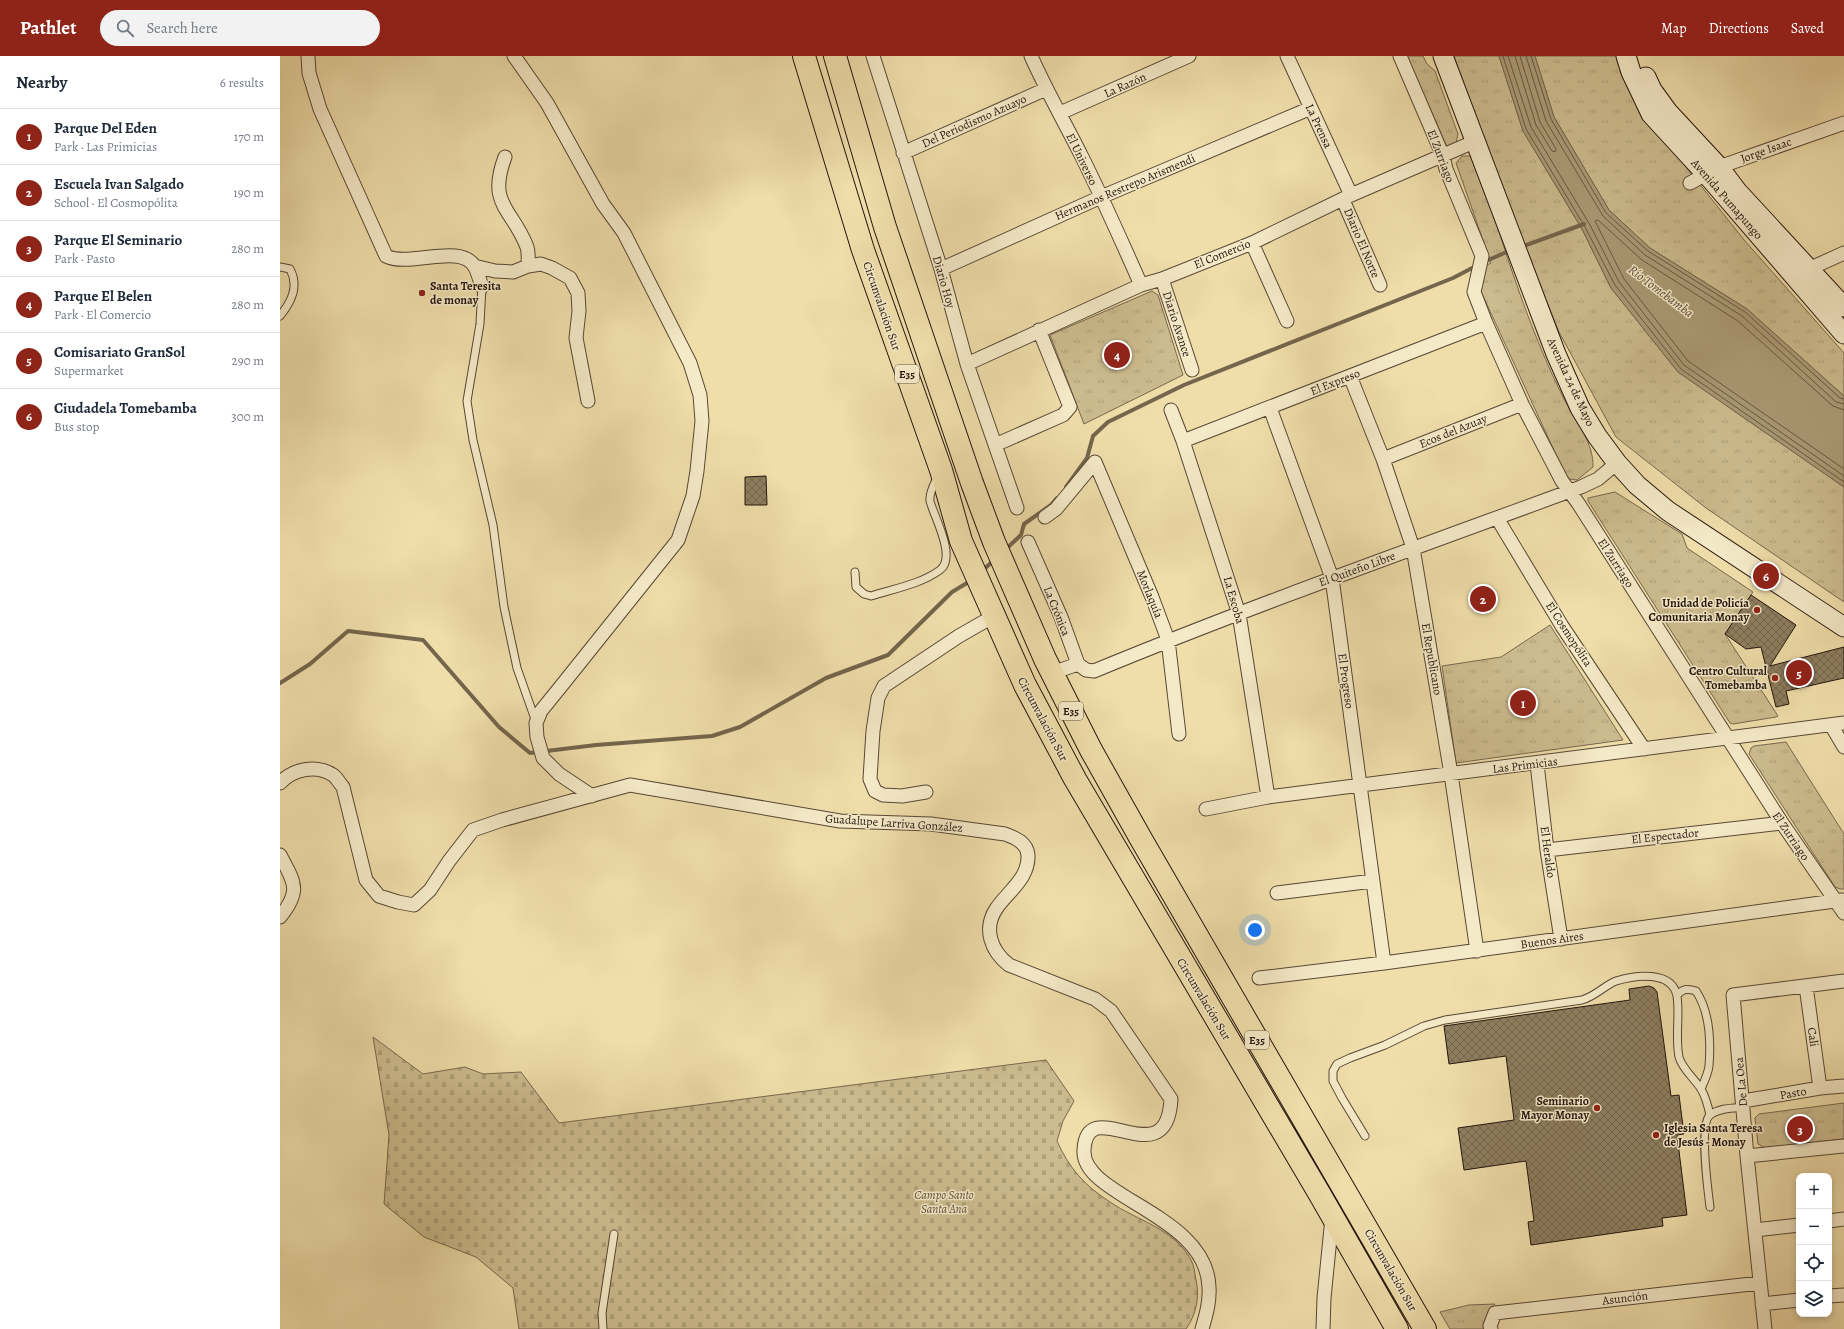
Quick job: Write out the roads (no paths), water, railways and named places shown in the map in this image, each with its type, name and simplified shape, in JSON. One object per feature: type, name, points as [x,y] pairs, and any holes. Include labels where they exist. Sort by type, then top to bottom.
[{"type":"highway","name":"Circunvalación Sur","points":[[804,56],[863,250],[941,470],[961,541],[969,556],[1025,685],[1075,779],[1319,1193],[1396,1329]]},
{"type":"highway","name":"Circunvalación Sur","points":[[835,56],[885,227],[972,483],[994,542],[1052,673],[1091,750],[1145,846],[1425,1329]]},
{"type":"main road","name":"Avenida 24 de Mayo","points":[[1443,56],[1556,354],[1580,408],[1597,436],[1617,463],[1650,497],[1668,511],[1844,627]]},
{"type":"main road","name":"Avenida Pumapungo","points":[[1631,56],[1652,90],[1668,112],[1705,175],[1737,191],[1800,272],[1844,334]]},
{"type":"main road","name":"Avenida Pumapungo","points":[[1800,272],[1844,307]]},
{"type":"street","points":[[308,56],[309,73],[320,109],[386,256],[392,260],[407,260],[457,255],[469,260],[474,266],[482,288]]},
{"type":"street","points":[[514,56],[547,103],[603,204],[624,233],[690,364],[700,395],[702,421],[693,496],[678,540],[541,712],[536,723],[537,738],[543,758],[559,774],[592,796]]},
{"type":"street","name":"Diario Hoy","points":[[873,56],[941,269],[966,364],[1017,508]]},
{"type":"street","name":"El Universo","points":[[1031,56],[1046,89],[1060,113],[1101,197],[1141,285]]},
{"type":"street","name":"La Razón","points":[[1060,113],[1190,56]]},
{"type":"street","name":"La Prensa","points":[[1287,56],[1311,108],[1347,198]]},
{"type":"street","name":"El Zurriago","points":[[1400,56],[1443,156],[1446,169],[1482,256],[1474,292],[1522,404],[1562,481],[1782,823],[1840,900],[1844,913]]},
{"type":"street","name":"Del Periodismo Azuayo","points":[[903,153],[1046,89]]},
{"type":"street","name":"Hermanos Restrepo Arismendi","points":[[941,269],[1101,197],[1311,108]]},
{"type":"street","name":"Jorge Isaac","points":[[1705,175],[1844,123]]},
{"type":"street","name":"El Comercio","points":[[966,364],[1141,285],[1162,279],[1252,243],[1347,198],[1476,141]]},
{"type":"street","points":[[505,157],[499,172],[498,187],[501,204],[527,248],[528,266]]},
{"type":"street","name":"Diario El Norte","points":[[1347,198],[1380,285]]},
{"type":"street","points":[[1252,243],[1287,321]]},
{"type":"street","points":[[1800,272],[1844,253]]},
{"type":"street","points":[[474,266],[495,271],[513,272],[528,266],[541,264],[570,278],[578,293],[580,311],[576,338],[588,401]]},
{"type":"street","name":"Diario Avance","points":[[1162,279],[1192,370]]},
{"type":"street","name":"El Expreso","points":[[1183,441],[1486,323]]},
{"type":"street","points":[[995,445],[1063,415],[1070,407],[1039,330]]},
{"type":"street","name":"El Republicano","points":[[1350,376],[1383,459],[1413,548],[1451,774],[1477,950]]},
{"type":"street","name":"Ecos del Azuay","points":[[1383,459],[1522,404]]},
{"type":"street","name":"El Progreso","points":[[1270,408],[1332,578],[1384,963]]},
{"type":"street","name":"La Escoba","points":[[1171,410],[1183,441],[1239,614],[1268,797]]},
{"type":"street","name":"Morlaquía","points":[[1045,517],[1056,509],[1095,462],[1152,597],[1168,640],[1179,734]]},
{"type":"street","name":"El Quiteño Libre","points":[[1078,664],[1086,670],[1094,671],[1168,640],[1569,491],[1598,479],[1617,463]]},
{"type":"street","name":"El Cosmopólita","points":[[1497,518],[1562,626],[1644,749]]},
{"type":"street","name":"La Crónica","points":[[1028,542],[1061,617],[1078,664]]},
{"type":"street","points":[[926,792],[902,796],[883,795],[875,791],[870,779],[873,731],[878,698],[884,686],[959,636],[994,616]]},
{"type":"street","points":[[1052,673],[1078,664]]},
{"type":"street","name":"Las Primicias","points":[[1206,809],[1268,797],[1537,764],[1844,723]]},
{"type":"street","points":[[1831,725],[1844,747]]},
{"type":"street","name":"El Heraldo","points":[[1537,764],[1547,850],[1561,939]]},
{"type":"street","points":[[280,784],[294,773],[314,768],[333,775],[343,787],[366,880],[379,896],[414,905],[430,890],[449,861],[473,830],[502,820],[592,796]]},
{"type":"street","name":"Guadalupe Larriva González","points":[[592,796],[630,786],[840,820],[931,824],[998,833],[1016,838],[1024,845],[1028,852],[1026,871],[994,915],[989,928],[991,943],[1001,958],[1009,964],[1095,999],[1111,1011],[1171,1099],[1170,1114],[1165,1127],[1155,1133],[1145,1136],[1103,1127],[1092,1130],[1086,1138],[1083,1152],[1087,1164],[1097,1177],[1111,1188],[1144,1207],[1174,1228],[1193,1247],[1204,1263],[1209,1286],[1208,1310],[1202,1329]]},
{"type":"street","name":"El Espectador","points":[[1547,850],[1782,823]]},
{"type":"street","points":[[280,855],[292,879],[294,889],[290,904],[280,916]]},
{"type":"street","points":[[1277,893],[1373,881]]},
{"type":"street","name":"Buenos Aires","points":[[1259,978],[1384,963],[1840,900]]},
{"type":"street","name":"De La Oea","points":[[1765,1329],[1747,1156],[1733,994],[1844,981]]},
{"type":"street","name":"Cali","points":[[1806,986],[1820,1088]]},
{"type":"street","name":"Pasto","points":[[1743,1104],[1820,1088],[1844,1086]]},
{"type":"street","points":[[1747,1156],[1844,1146]]},
{"type":"street","points":[[1319,1193],[1332,1218],[1324,1298],[1323,1329]]},
{"type":"street","points":[[1832,1221],[1844,1219]]},
{"type":"street","points":[[1755,1230],[1796,1225]]},
{"type":"street","name":"Asunción","points":[[1491,1323],[1495,1313],[1760,1283]]},
{"type":"street","points":[[1832,1296],[1844,1295]]},
{"type":"street","points":[[1762,1304],[1796,1300]]},
{"type":"lane","points":[[280,267],[290,269],[294,277],[295,288],[288,306],[280,316]]},
{"type":"lane","points":[[482,288],[480,324],[467,401],[473,440],[493,524],[504,607],[517,668],[536,723]]},
{"type":"lane","points":[[855,572],[856,587],[864,594],[871,596],[926,578],[941,569],[945,563],[946,553],[930,500],[932,489],[941,470]]},
{"type":"lane","points":[[1365,1136],[1333,1081],[1333,1071],[1338,1064],[1385,1045],[1424,1026],[1445,1020],[1582,1000],[1593,996],[1616,981],[1642,977],[1663,978],[1671,984],[1677,995],[1677,1038],[1680,1058],[1690,1076],[1701,1090],[1710,1115]]},
{"type":"lane","points":[[1677,995],[1682,990],[1689,989],[1696,991],[1702,1000],[1708,1022],[1709,1067],[1701,1090]]},
{"type":"lane","points":[[1710,1207],[1704,1143],[1706,1122],[1710,1115],[1743,1104]]},
{"type":"lane","points":[[603,1329],[602,1313],[614,1234]]},
{"type":"water","name":"Río Tomebamba","points":[[1499,56],[1535,56],[1554,117],[1609,210],[1650,248],[1747,309],[1844,396],[1844,487],[1678,372],[1611,288],[1582,229],[1523,131]]},
{"type":"waterway","points":[[1521,247],[1584,224]]},
{"type":"waterway","points":[[1484,262],[1511,250]]},
{"type":"waterway","points":[[1066,487],[1087,458],[1093,436],[1108,422],[1184,385],[1453,278],[1476,266]]},
{"type":"waterway","points":[[1005,550],[1021,535],[1024,524],[1051,505],[1057,498]]},
{"type":"waterway","points":[[981,572],[994,560]]},
{"type":"waterway","points":[[280,683],[310,664],[348,631],[423,640],[499,727],[530,753],[596,745],[712,736],[740,727],[826,678],[888,655],[952,592],[972,580]]},
{"type":"place","name":"Santa Teresita de monay","points":[[422,293]]},
{"type":"place","name":"Parque El Belen","points":[[1117,355]]},
{"type":"place","name":"Ciudadela Tomebamba","points":[[1766,576]]},
{"type":"place","name":"Escuela Ivan Salgado","points":[[1483,599]]},
{"type":"place","name":"Unidad de Policía Comunitaria Monay","points":[[1757,610]]},
{"type":"place","name":"Comisariato GranSol","points":[[1799,673]]},
{"type":"place","name":"Centro Cultural Tomebamba","points":[[1775,678]]},
{"type":"place","name":"Parque Del Eden","points":[[1523,703]]},
{"type":"place","name":"Seminario Mayor Monay","points":[[1597,1108]]},
{"type":"place","name":"Parque El Seminario","points":[[1800,1129]]},
{"type":"place","name":"Iglesia Santa Teresa de Jesús - Monay","points":[[1656,1135]]},
{"type":"park label","name":"Campo Santo Santa Ana","points":[[944,1202]]}]
